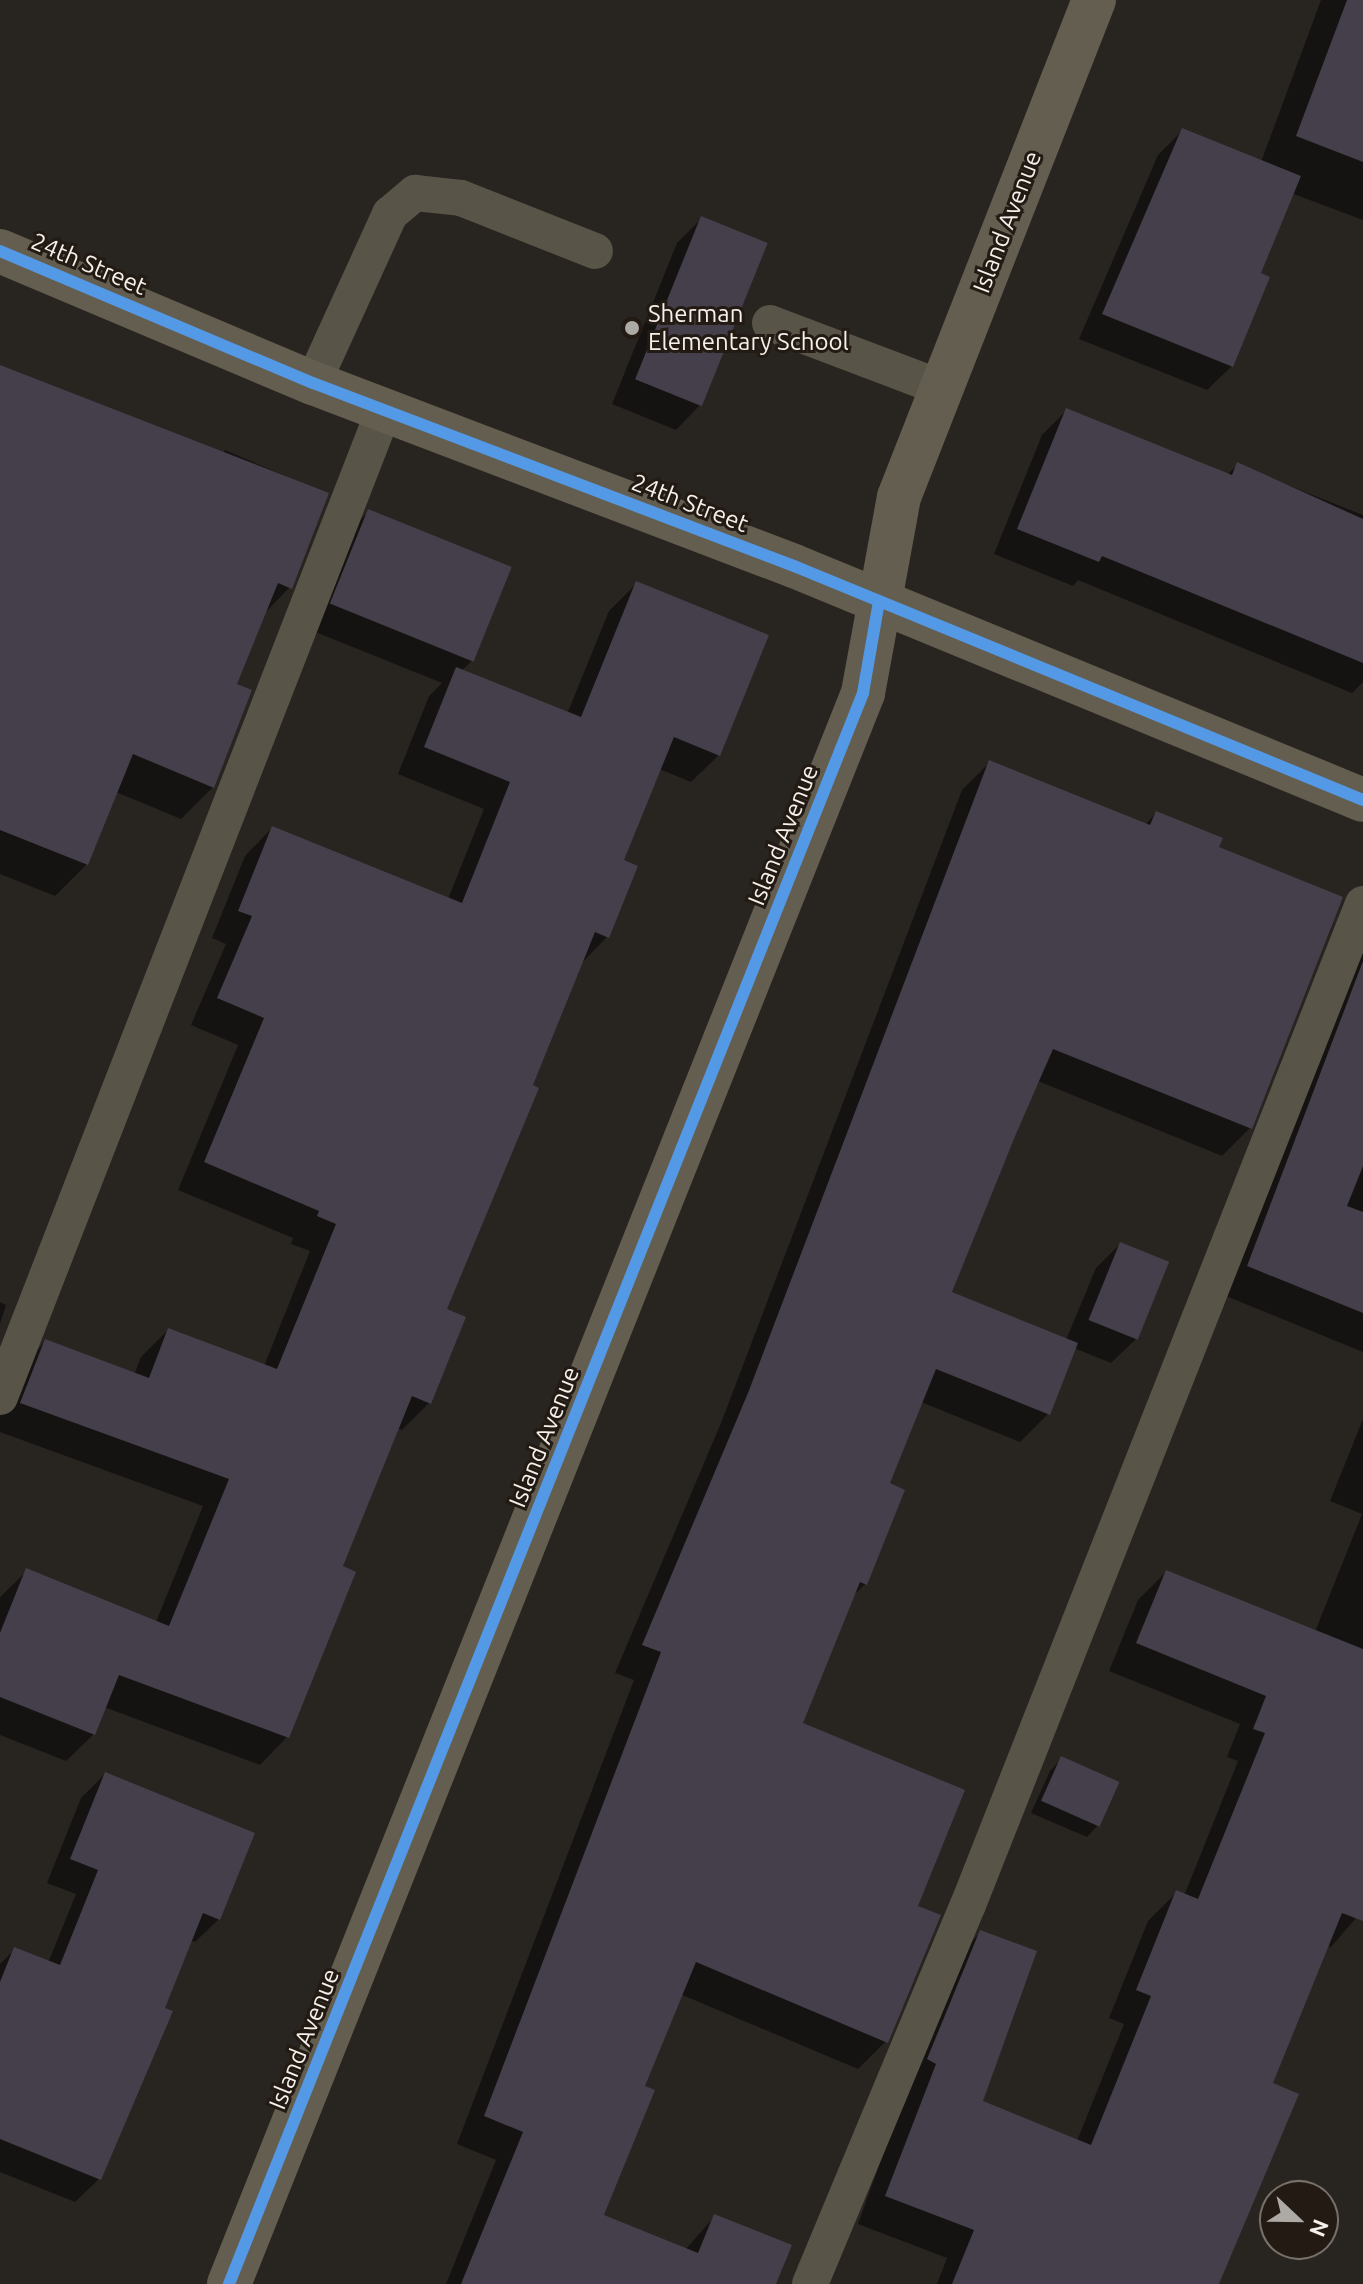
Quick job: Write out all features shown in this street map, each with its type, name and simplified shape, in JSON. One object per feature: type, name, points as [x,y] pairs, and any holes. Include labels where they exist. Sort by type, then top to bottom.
[{"type":"main road","name":"Island Avenue","points":[[229,2284],[863,693],[899,497],[1094,0]]},
{"type":"main road","name":"24th Street","points":[[0,251],[313,383],[879,601],[1363,800]]},
{"type":"lane","points":[[313,383],[390,214],[415,193],[461,198],[595,251]]},
{"type":"lane","points":[[770,323],[942,388]]},
{"type":"lane","points":[[0,1397],[384,410]]},
{"type":"lane","points":[[810,2284],[968,1905],[1363,904]]},
{"type":"building","points":[[1347,0],[1363,0],[1363,162],[1296,136]]},
{"type":"building","points":[[1182,128],[1301,176],[1261,273],[1270,277],[1233,367],[1102,314]]},
{"type":"building","points":[[701,216],[768,243],[702,406],[635,379]]},
{"type":"building","points":[[0,365],[329,493],[292,589],[278,583],[237,684],[252,690],[214,788],[133,754],[88,865],[0,830]]},
{"type":"building","points":[[1066,408],[1232,475],[1237,462],[1363,519],[1363,663],[1102,556],[1099,562],[1017,529]]},
{"type":"building","points":[[368,509],[512,567],[474,662],[330,604]]},
{"type":"building","points":[[636,581],[769,635],[720,756],[674,737],[624,860],[638,866],[609,938],[595,932],[533,1085],[539,1088],[447,1309],[466,1317],[431,1404],[412,1396],[343,1566],[356,1572],[289,1738],[119,1675],[95,1735],[0,1697],[0,1633],[26,1568],[169,1626],[229,1479],[20,1403],[45,1339],[149,1378],[168,1328],[277,1369],[336,1224],[317,1216],[319,1211],[204,1162],[264,1018],[217,998],[252,916],[238,911],[272,826],[462,903],[510,782],[424,747],[456,667],[581,717]]},
{"type":"building","points":[[989,760],[1150,825],[1156,811],[1223,838],[1219,847],[1343,897],[1252,1129],[1053,1049],[1016,1134],[952,1292],[1078,1343],[1050,1415],[936,1369],[890,1483],[905,1490],[867,1585],[860,1582],[803,1723],[965,1790],[918,1906],[941,1915],[888,2043],[696,1962],[645,2086],[655,2090],[604,2215],[698,2253],[714,2214],[792,2245],[776,2284],[461,2284],[523,2132],[484,2116],[661,1652],[642,1645],[748,1393]]},
{"type":"building","points":[[1363,961],[1363,1166],[1347,1206],[1363,1212],[1363,1313],[1247,1266]]},
{"type":"building","points":[[1120,1242],[1169,1262],[1138,1340],[1089,1320]]},
{"type":"building","points":[[1166,1570],[1363,1649],[1363,1921],[1342,1913],[1273,2083],[1299,2094],[1263,2180],[1259,2180],[1259,2189],[1219,2284],[952,2284],[974,2230],[885,2196],[936,2064],[927,2059],[980,1930],[1037,1951],[983,2101],[1091,2145],[1151,1996],[1136,1990],[1176,1890],[1198,1899],[1265,1733],[1253,1729],[1266,1696],[1136,1643]]},
{"type":"building","points":[[1061,1756],[1119,1782],[1100,1827],[1041,1801]]},
{"type":"building","points":[[105,1772],[255,1833],[220,1920],[203,1913],[165,2008],[173,2011],[101,2180],[0,2139],[0,1982],[14,1947],[60,1965],[98,1870],[70,1859]]},
{"type":"cycle path","points":[[0,251],[313,383],[794,566],[1363,800]]},
{"type":"cycle path","points":[[229,2284],[863,693],[879,601]]},
{"type":"place","name":"Sherman Elementary School","points":[[632,328]]}]
